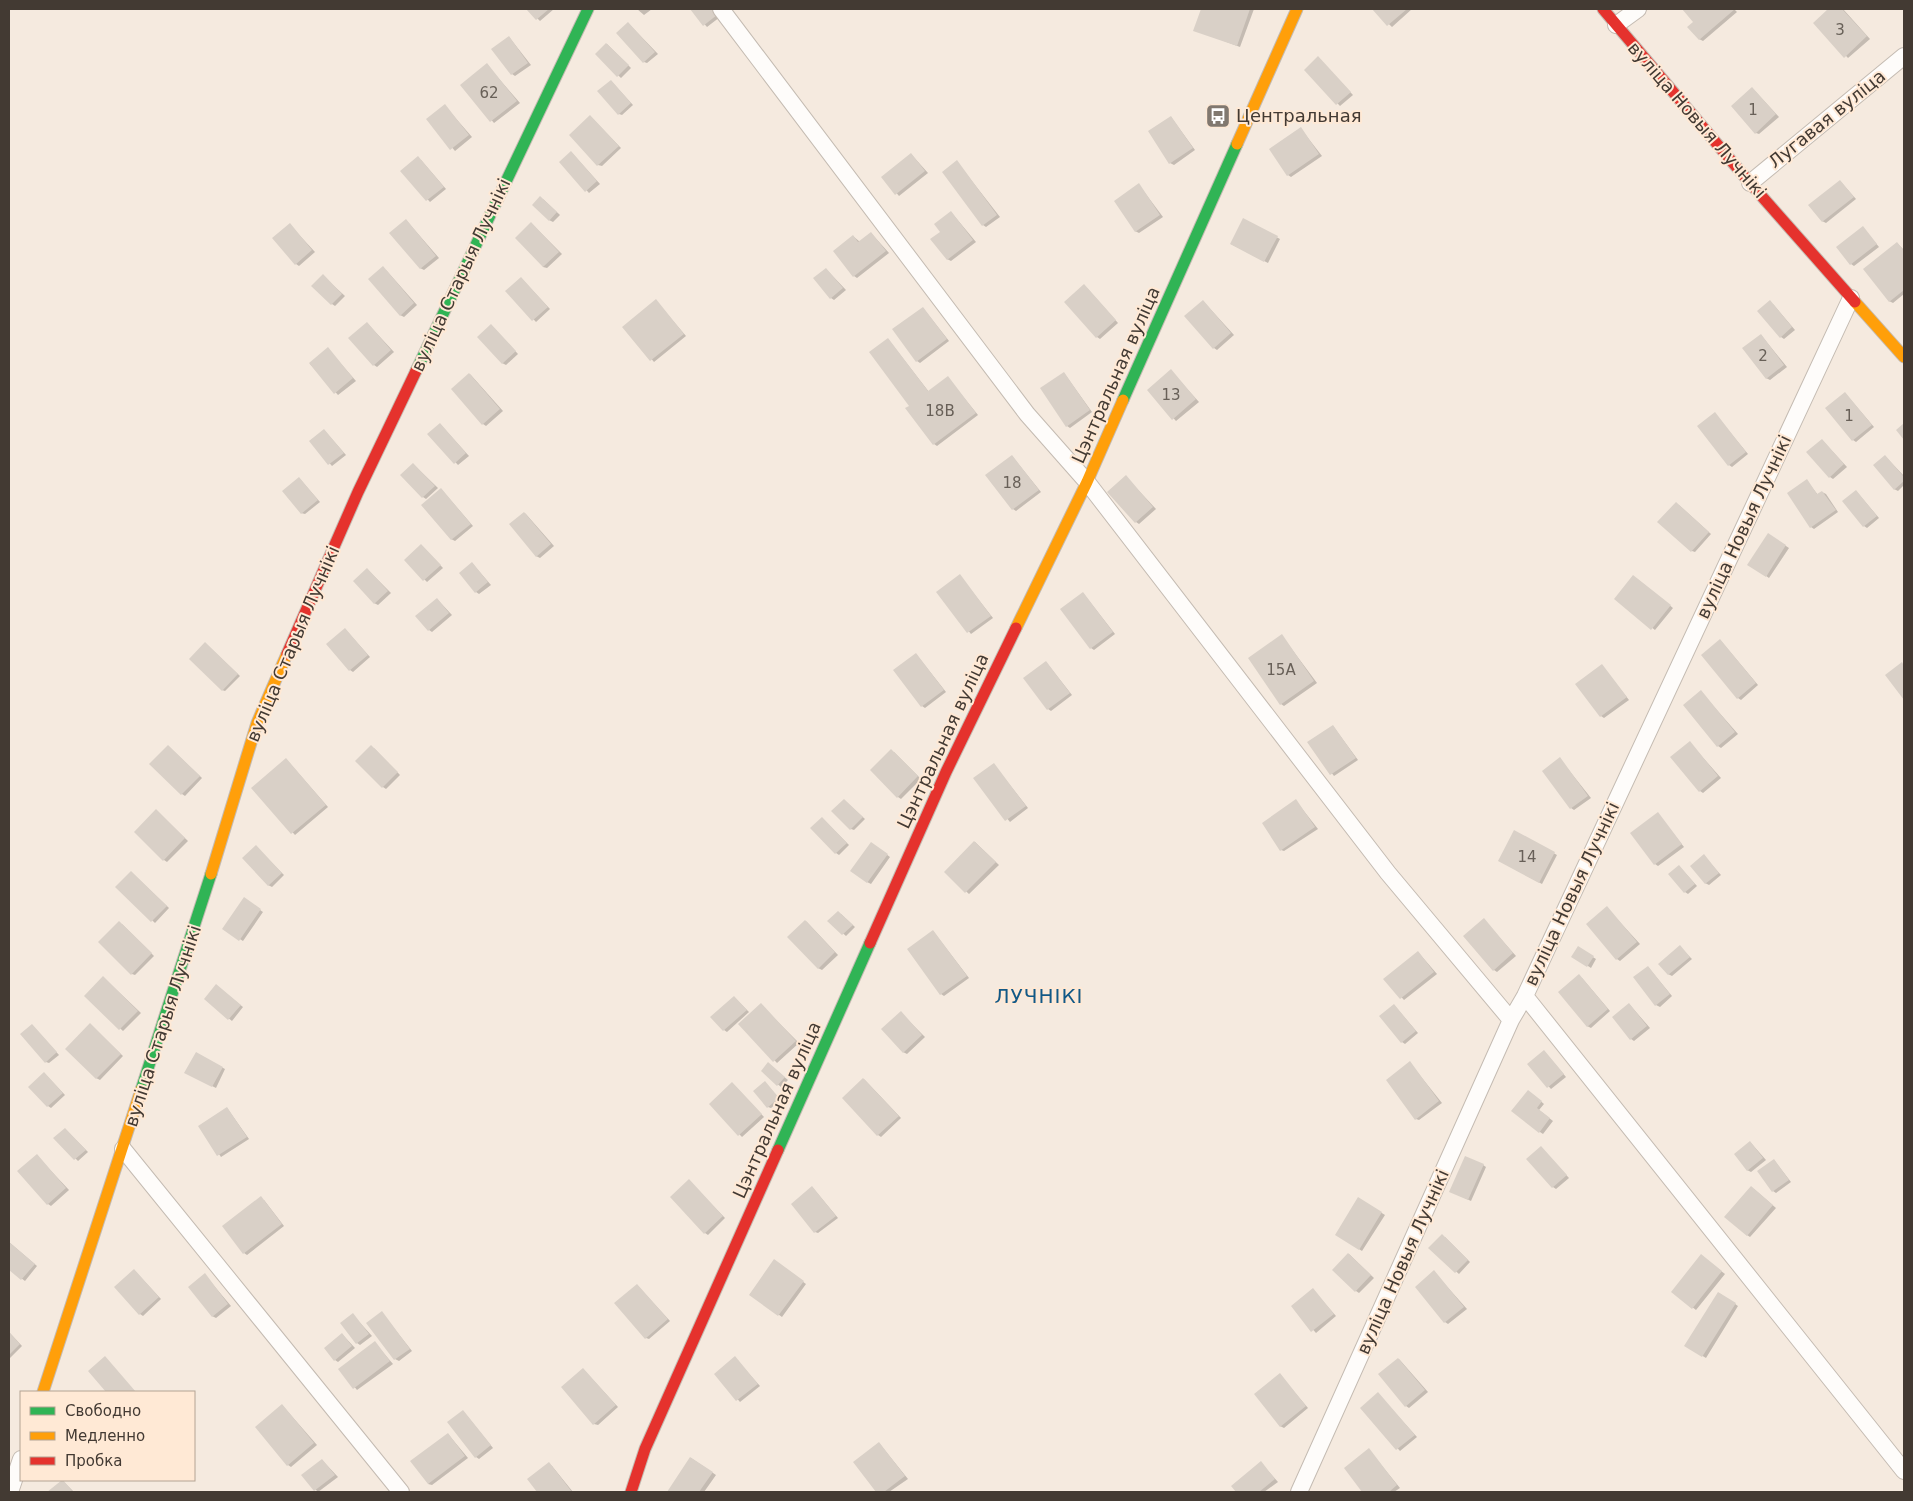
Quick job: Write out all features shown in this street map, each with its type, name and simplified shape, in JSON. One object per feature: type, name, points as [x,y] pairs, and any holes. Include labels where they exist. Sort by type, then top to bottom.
[{"type":"street","name":"вуліца Старыя Лучнікі","points":[[43,1391],[221,844],[257,723],[358,492],[588,9]]},
{"type":"street","points":[[721,9],[1027,414],[1087,482],[1388,873],[1511,1020]]},
{"type":"street","name":"Цэнтральная вуліца","points":[[631,1492],[645,1449],[946,772],[1087,482],[1297,9]]},
{"type":"street","name":"вуліца Новыя Лучнікі","points":[[1603,9],[1750,182],[1904,357]]},
{"type":"street","points":[[1616,25],[1638,9]]},
{"type":"street","name":"Лугавая вуліца","points":[[1750,182],[1904,56]]},
{"type":"street","name":"вуліца Новыя Лучнікі","points":[[1299,1492],[1511,1020],[1525,996],[1851,298]]},
{"type":"street","points":[[1525,996],[1904,1471]]},
{"type":"street","points":[[123,1149],[402,1492]]},
{"type":"street","points":[[10,1492],[20,1462]]},
{"type":"building","points":[[526,9],[549,9],[536,20]]},
{"type":"building","points":[[690,9],[712,9],[717,15],[703,26]]},
{"type":"building","points":[[1201,9],[1250,9],[1237,46],[1193,31]]},
{"type":"building","points":[[1372,9],[1407,9],[1387,26]]},
{"type":"building","points":[[1682,9],[1735,9],[1699,40],[1687,27],[1693,22]]},
{"type":"building","points":[[1828,9],[1842,9],[1867,36],[1844,58],[1813,23]]},
{"type":"building","points":[[628,22],[655,52],[643,63],[616,33]]},
{"type":"building","points":[[509,36],[528,63],[511,75],[491,49]]},
{"type":"building","points":[[606,43],[629,65],[617,77],[595,54]]},
{"type":"building","points":[[1318,56],[1351,92],[1336,105],[1304,70]]},
{"type":"building","points":[[487,63],[517,101],[490,122],[460,85]]},
{"type":"building","points":[[611,80],[631,103],[618,115],[597,91]]},
{"type":"building","points":[[1752,87],[1776,114],[1755,134],[1731,106]]},
{"type":"building","points":[[445,104],[469,135],[450,150],[426,119]]},
{"type":"building","points":[[590,115],[619,146],[597,166],[569,135]]},
{"type":"building","points":[[1171,116],[1193,148],[1169,164],[1148,131]]},
{"type":"building","points":[[1301,127],[1319,154],[1287,176],[1269,149]]},
{"type":"building","points":[[571,151],[597,181],[585,192],[559,162]]},
{"type":"building","points":[[911,153],[925,171],[895,195],[881,177]]},
{"type":"building","points":[[418,156],[444,187],[426,201],[400,171]]},
{"type":"building","points":[[957,160],[997,215],[982,226],[942,172]]},
{"type":"building","points":[[1840,180],[1854,197],[1822,222],[1808,205]]},
{"type":"building","points":[[1139,183],[1160,215],[1135,232],[1114,201]]},
{"type":"building","points":[[540,196],[557,212],[549,221],[532,205]]},
{"type":"building","points":[[951,211],[973,240],[947,260],[930,239],[940,232],[934,224]]},
{"type":"building","points":[[1243,218],[1278,236],[1264,262],[1230,244]]},
{"type":"building","points":[[406,219],[436,256],[420,269],[389,233]]},
{"type":"building","points":[[531,222],[559,252],[543,267],[515,238]]},
{"type":"building","points":[[290,223],[312,250],[295,265],[272,238]]},
{"type":"building","points":[[1863,226],[1877,244],[1850,265],[1836,247]]},
{"type":"building","points":[[871,232],[886,251],[853,277],[833,251],[853,235],[858,242]]},
{"type":"building","points":[[1897,242],[1904,251],[1904,290],[1889,302],[1863,269]]},
{"type":"building","points":[[383,266],[414,303],[400,316],[368,279]]},
{"type":"building","points":[[826,268],[843,288],[830,299],[813,278]]},
{"type":"building","points":[[323,274],[342,294],[331,305],[311,286]]},
{"type":"building","points":[[521,277],[548,307],[532,321],[505,291]]},
{"type":"building","points":[[1084,284],[1116,320],[1096,338],[1064,302]]},
{"type":"building","points":[[656,299],[684,334],[650,361],[622,327]]},
{"type":"building","points":[[1203,300],[1231,333],[1213,349],[1184,316]]},
{"type":"building","points":[[1770,300],[1792,327],[1780,338],[1757,311]]},
{"type":"building","points":[[923,307],[947,339],[916,362],[892,329]]},
{"type":"building","points":[[367,322],[391,350],[373,366],[348,338]]},
{"type":"building","points":[[491,324],[516,351],[502,364],[477,337]]},
{"type":"building","points":[[1761,334],[1784,365],[1766,379],[1742,348]]},
{"type":"building","points":[[888,338],[928,391],[948,376],[976,413],[933,445],[905,408],[909,406],[869,352]]},
{"type":"building","points":[[328,347],[353,378],[334,394],[309,363]]},
{"type":"building","points":[[1171,369],[1196,399],[1172,420],[1147,390]]},
{"type":"building","points":[[1064,372],[1090,410],[1066,427],[1040,388]]},
{"type":"building","points":[[469,373],[500,409],[482,425],[451,389]]},
{"type":"building","points":[[1845,392],[1872,425],[1852,441],[1825,408]]},
{"type":"building","points":[[1715,412],[1746,452],[1728,466],[1697,426]]},
{"type":"building","points":[[440,423],[466,453],[454,464],[427,434]]},
{"type":"building","points":[[1904,423],[1904,440],[1896,430]]},
{"type":"building","points":[[324,429],[344,453],[328,465],[309,441]]},
{"type":"building","points":[[1822,439],[1844,464],[1829,478],[1806,452]]},
{"type":"building","points":[[1012,455],[1039,490],[1012,510],[985,475]]},
{"type":"building","points":[[1885,455],[1904,477],[1904,481],[1894,490],[1873,465]]},
{"type":"building","points":[[413,463],[435,486],[422,498],[400,475]]},
{"type":"building","points":[[1126,475],[1153,507],[1135,523],[1107,492]]},
{"type":"building","points":[[299,477],[318,500],[301,514],[282,491]]},
{"type":"building","points":[[1807,479],[1817,494],[1822,491],[1836,510],[1810,528],[1787,493]]},
{"type":"building","points":[[441,488],[471,524],[451,540],[421,505]]},
{"type":"building","points":[[1856,490],[1877,516],[1863,527],[1842,501]]},
{"type":"building","points":[[1676,502],[1709,532],[1691,552],[1657,522]]},
{"type":"building","points":[[524,512],[551,544],[536,557],[509,524]]},
{"type":"building","points":[[1768,533],[1786,545],[1766,577],[1747,565]]},
{"type":"building","points":[[421,544],[441,565],[423,581],[404,560]]},
{"type":"building","points":[[472,562],[488,582],[475,593],[459,573]]},
{"type":"building","points":[[367,568],[388,591],[374,604],[353,581]]},
{"type":"building","points":[[960,574],[991,616],[967,633],[936,592]]},
{"type":"building","points":[[1633,575],[1671,605],[1651,630],[1614,599]]},
{"type":"building","points":[[1083,592],[1113,632],[1090,649],[1060,609]]},
{"type":"building","points":[[437,598],[449,613],[428,631],[415,616]]},
{"type":"building","points":[[345,628],[368,655],[349,671],[326,644]]},
{"type":"building","points":[[1282,634],[1314,681],[1280,705],[1248,658]]},
{"type":"building","points":[[1720,639],[1756,683],[1737,699],[1701,655]]},
{"type":"building","points":[[205,642],[238,674],[222,691],[189,659]]},
{"type":"building","points":[[916,653],[944,690],[921,707],[893,670]]},
{"type":"building","points":[[1046,661],[1070,693],[1047,710],[1023,678]]},
{"type":"building","points":[[1902,662],[1904,666],[1904,700],[1885,675]]},
{"type":"building","points":[[1602,664],[1627,697],[1600,717],[1575,684]]},
{"type":"building","points":[[1701,690],[1735,732],[1717,747],[1683,705]]},
{"type":"building","points":[[1333,725],[1356,758],[1330,775],[1307,742]]},
{"type":"building","points":[[1690,741],[1718,776],[1699,792],[1670,757]]},
{"type":"building","points":[[168,745],[200,776],[181,795],[149,764]]},
{"type":"building","points":[[371,745],[398,772],[382,788],[355,761]]},
{"type":"building","points":[[891,749],[918,776],[897,798],[870,770]]},
{"type":"building","points":[[1560,757],[1588,796],[1570,809],[1542,771]]},
{"type":"building","points":[[286,758],[326,805],[291,834],[251,788]]},
{"type":"building","points":[[994,763],[1026,806],[1005,821],[973,778]]},
{"type":"building","points":[[844,799],[863,817],[850,830],[831,811]]},
{"type":"building","points":[[1296,799],[1315,827],[1280,851],[1262,823]]},
{"type":"building","points":[[156,809],[185,838],[163,861],[134,832]]},
{"type":"building","points":[[1658,812],[1682,844],[1654,865],[1630,833]]},
{"type":"building","points":[[822,817],[847,843],[835,854],[810,828]]},
{"type":"building","points":[[1514,830],[1555,852],[1539,883],[1498,861]]},
{"type":"building","points":[[974,841],[996,862],[965,893],[944,872]]},
{"type":"building","points":[[871,842],[888,854],[867,883],[850,871]]},
{"type":"building","points":[[256,845],[282,873],[268,886],[242,858]]},
{"type":"building","points":[[1704,854],[1719,873],[1705,884],[1690,866]]},
{"type":"building","points":[[1679,865],[1695,884],[1684,893],[1668,874]]},
{"type":"building","points":[[131,871],[167,906],[151,922],[115,887]]},
{"type":"building","points":[[244,897],[261,909],[239,941],[222,929]]},
{"type":"building","points":[[1607,906],[1637,942],[1616,960],[1586,924]]},
{"type":"building","points":[[838,911],[853,925],[842,935],[827,921]]},
{"type":"building","points":[[1484,918],[1513,953],[1493,971],[1463,936]]},
{"type":"building","points":[[805,920],[835,952],[818,969],[787,937]]},
{"type":"building","points":[[119,921],[152,953],[131,975],[98,942]]},
{"type":"building","points":[[933,930],[967,976],[940,995],[907,949]]},
{"type":"building","points":[[1680,945],[1690,957],[1668,975],[1658,964]]},
{"type":"building","points":[[1578,946],[1594,956],[1587,967],[1571,957]]},
{"type":"building","points":[[1418,951],[1434,972],[1400,999],[1383,979]]},
{"type":"building","points":[[1648,966],[1670,994],[1655,1006],[1633,977]]},
{"type":"building","points":[[1579,974],[1608,1009],[1587,1027],[1558,992]]},
{"type":"building","points":[[103,976],[138,1011],[119,1030],[84,996]]},
{"type":"building","points":[[216,984],[241,1005],[228,1020],[204,999]]},
{"type":"building","points":[[734,996],[747,1010],[723,1031],[710,1017]]},
{"type":"building","points":[[761,1003],[796,1041],[773,1062],[738,1024]]},
{"type":"building","points":[[1629,1003],[1647,1026],[1630,1040],[1612,1017]]},
{"type":"building","points":[[1394,1004],[1416,1031],[1401,1043],[1379,1016]]},
{"type":"building","points":[[901,1011],[922,1035],[903,1053],[881,1029]]},
{"type":"building","points":[[90,1023],[121,1054],[96,1079],[65,1049]]},
{"type":"building","points":[[32,1024],[57,1052],[45,1063],[20,1034]]},
{"type":"building","points":[[1544,1050],[1564,1074],[1547,1088],[1527,1064]]},
{"type":"building","points":[[196,1052],[223,1067],[212,1087],[184,1073]]},
{"type":"building","points":[[1410,1061],[1439,1101],[1415,1120],[1386,1080]]},
{"type":"building","points":[[768,1062],[785,1077],[777,1086],[761,1071]]},
{"type":"building","points":[[44,1072],[63,1093],[47,1107],[28,1087]]},
{"type":"building","points":[[863,1078],[899,1116],[877,1136],[842,1098]]},
{"type":"building","points":[[765,1081],[779,1098],[767,1108],[753,1091]]},
{"type":"building","points":[[732,1082],[762,1114],[738,1136],[709,1104]]},
{"type":"building","points":[[1528,1090],[1542,1101],[1537,1108],[1550,1118],[1539,1133],[1511,1111]]},
{"type":"building","points":[[227,1107],[247,1137],[217,1156],[198,1126]]},
{"type":"building","points":[[65,1128],[86,1150],[74,1160],[53,1138]]},
{"type":"building","points":[[1750,1141],[1763,1158],[1747,1171],[1734,1154]]},
{"type":"building","points":[[1541,1146],[1567,1175],[1552,1188],[1526,1159]]},
{"type":"building","points":[[37,1154],[66,1188],[47,1205],[17,1171]]},
{"type":"building","points":[[1465,1156],[1484,1164],[1468,1200],[1449,1192]]},
{"type":"building","points":[[1774,1159],[1789,1180],[1772,1192],[1757,1171]]},
{"type":"building","points":[[689,1179],[723,1216],[704,1234],[670,1197]]},
{"type":"building","points":[[812,1186],[836,1216],[814,1233],[791,1204]]},
{"type":"building","points":[[1751,1186],[1773,1205],[1747,1236],[1724,1217]]},
{"type":"building","points":[[261,1196],[282,1224],[243,1254],[222,1226]]},
{"type":"building","points":[[1358,1197],[1382,1212],[1359,1250],[1335,1235]]},
{"type":"building","points":[[1442,1234],[1468,1260],[1455,1273],[1428,1248]]},
{"type":"building","points":[[9,1242],[35,1264],[21,1280],[9,1270]]},
{"type":"building","points":[[1348,1253],[1371,1275],[1355,1292],[1332,1270]]},
{"type":"building","points":[[1701,1254],[1722,1271],[1692,1309],[1671,1292]]},
{"type":"building","points":[[774,1259],[804,1281],[778,1316],[749,1295]]},
{"type":"building","points":[[134,1269],[159,1297],[139,1315],[114,1287]]},
{"type":"building","points":[[1434,1270],[1464,1307],[1444,1323],[1415,1287]]},
{"type":"building","points":[[205,1273],[228,1304],[212,1317],[188,1287]]},
{"type":"building","points":[[637,1284],[668,1319],[645,1339],[614,1303]]},
{"type":"building","points":[[1313,1288],[1334,1314],[1311,1332],[1291,1306]]},
{"type":"building","points":[[1718,1292],[1736,1303],[1702,1357],[1684,1346]]},
{"type":"building","points":[[382,1311],[410,1349],[394,1360],[366,1323]]},
{"type":"building","points":[[353,1313],[369,1334],[356,1344],[340,1323]]},
{"type":"building","points":[[9,1332],[20,1344],[9,1355]]},
{"type":"building","points":[[342,1333],[352,1346],[334,1361],[324,1348]]},
{"type":"building","points":[[375,1341],[390,1361],[353,1389],[338,1369]]},
{"type":"building","points":[[105,1356],[135,1391],[105,1391],[88,1371]]},
{"type":"building","points":[[735,1356],[758,1384],[736,1401],[714,1374]]},
{"type":"building","points":[[1398,1358],[1425,1390],[1405,1407],[1378,1374]]},
{"type":"building","points":[[583,1368],[616,1405],[593,1425],[561,1387]]},
{"type":"building","points":[[1280,1373],[1306,1406],[1280,1427],[1254,1394]]},
{"type":"building","points":[[1378,1392],[1415,1435],[1396,1450],[1360,1408]]},
{"type":"building","points":[[282,1404],[314,1443],[287,1466],[255,1427]]},
{"type":"building","points":[[463,1410],[491,1445],[475,1458],[447,1422]]},
{"type":"building","points":[[448,1433],[465,1456],[428,1484],[410,1461]]},
{"type":"building","points":[[879,1442],[905,1476],[884,1492],[876,1492],[853,1462]]},
{"type":"building","points":[[1369,1448],[1397,1485],[1389,1492],[1362,1492],[1344,1468]]},
{"type":"building","points":[[690,1457],[713,1472],[699,1492],[667,1492]]},
{"type":"building","points":[[322,1459],[335,1475],[314,1491],[301,1475]]},
{"type":"building","points":[[1261,1461],[1275,1479],[1259,1492],[1236,1492],[1231,1486]]},
{"type":"building","points":[[549,1462],[572,1492],[537,1492],[527,1479]]},
{"type":"building","points":[[61,1481],[64,1481],[73,1492],[47,1492]]},
{"type":"traffic: fast","points":[[416,371],[588,9]]},
{"type":"traffic: fast","points":[[1123,400],[1237,144]]},
{"type":"traffic: fast","points":[[141,1090],[211,874]]},
{"type":"traffic: fast","points":[[778,1150],[870,943]]},
{"type":"traffic: slow","points":[[1237,144],[1297,9]]},
{"type":"traffic: slow","points":[[1855,302],[1904,357]]},
{"type":"traffic: slow","points":[[1016,628],[1087,482],[1123,400]]},
{"type":"traffic: slow","points":[[211,874],[257,723],[287,654]]},
{"type":"traffic: slow","points":[[43,1391],[141,1090]]},
{"type":"traffic: jam","points":[[1603,9],[1750,183],[1855,302]]},
{"type":"traffic: jam","points":[[287,654],[358,492],[416,371]]},
{"type":"traffic: jam","points":[[870,943],[946,772],[1016,628]]},
{"type":"traffic: jam","points":[[631,1492],[645,1449],[778,1150]]},
{"type":"place","name":"Центральная","points":[[1218,116]]},
{"type":"district","name":"ЛУЧНІКІ","points":[[1039,996]]}]
